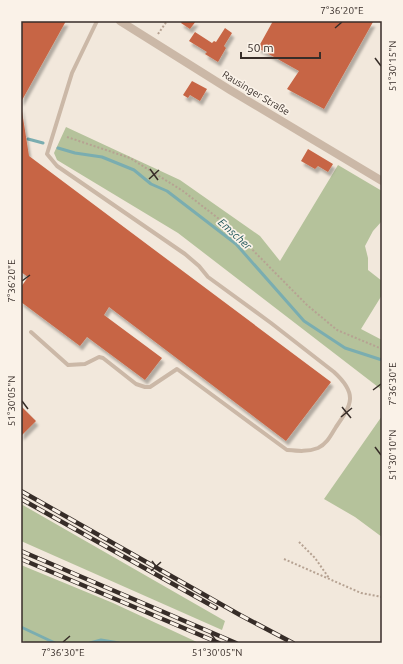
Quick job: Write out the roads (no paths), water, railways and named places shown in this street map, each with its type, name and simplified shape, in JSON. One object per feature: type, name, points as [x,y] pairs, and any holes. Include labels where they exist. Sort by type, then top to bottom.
[{"type":"street","name":"Rausinger Straße","points":[[120,21],[382,180]]},
{"type":"lane","points":[[31,332],[68,364],[74,366],[85,364],[99,357],[103,358],[141,386],[150,387],[177,369],[287,450],[309,450],[325,443],[350,408],[348,389],[334,372],[208,277],[199,266],[185,254],[57,166],[47,154],[72,73],[97,21]]},
{"type":"waterway","name":"Emscher","points":[[28,139],[43,143]]},
{"type":"waterway","name":"Emscher","points":[[58,148],[75,153],[102,157],[134,170],[151,184],[167,191],[236,244],[304,321],[345,348],[382,360]]},
{"type":"waterway","points":[[21,627],[55,643]]},
{"type":"waterway","points":[[90,643],[101,640],[119,643]]},
{"type":"railway","points":[[21,491],[240,615],[293,643]]},
{"type":"railway","points":[[21,499],[216,608]]},
{"type":"railway","points":[[21,551],[236,643]]},
{"type":"railway","points":[[21,559],[219,643]]}]
